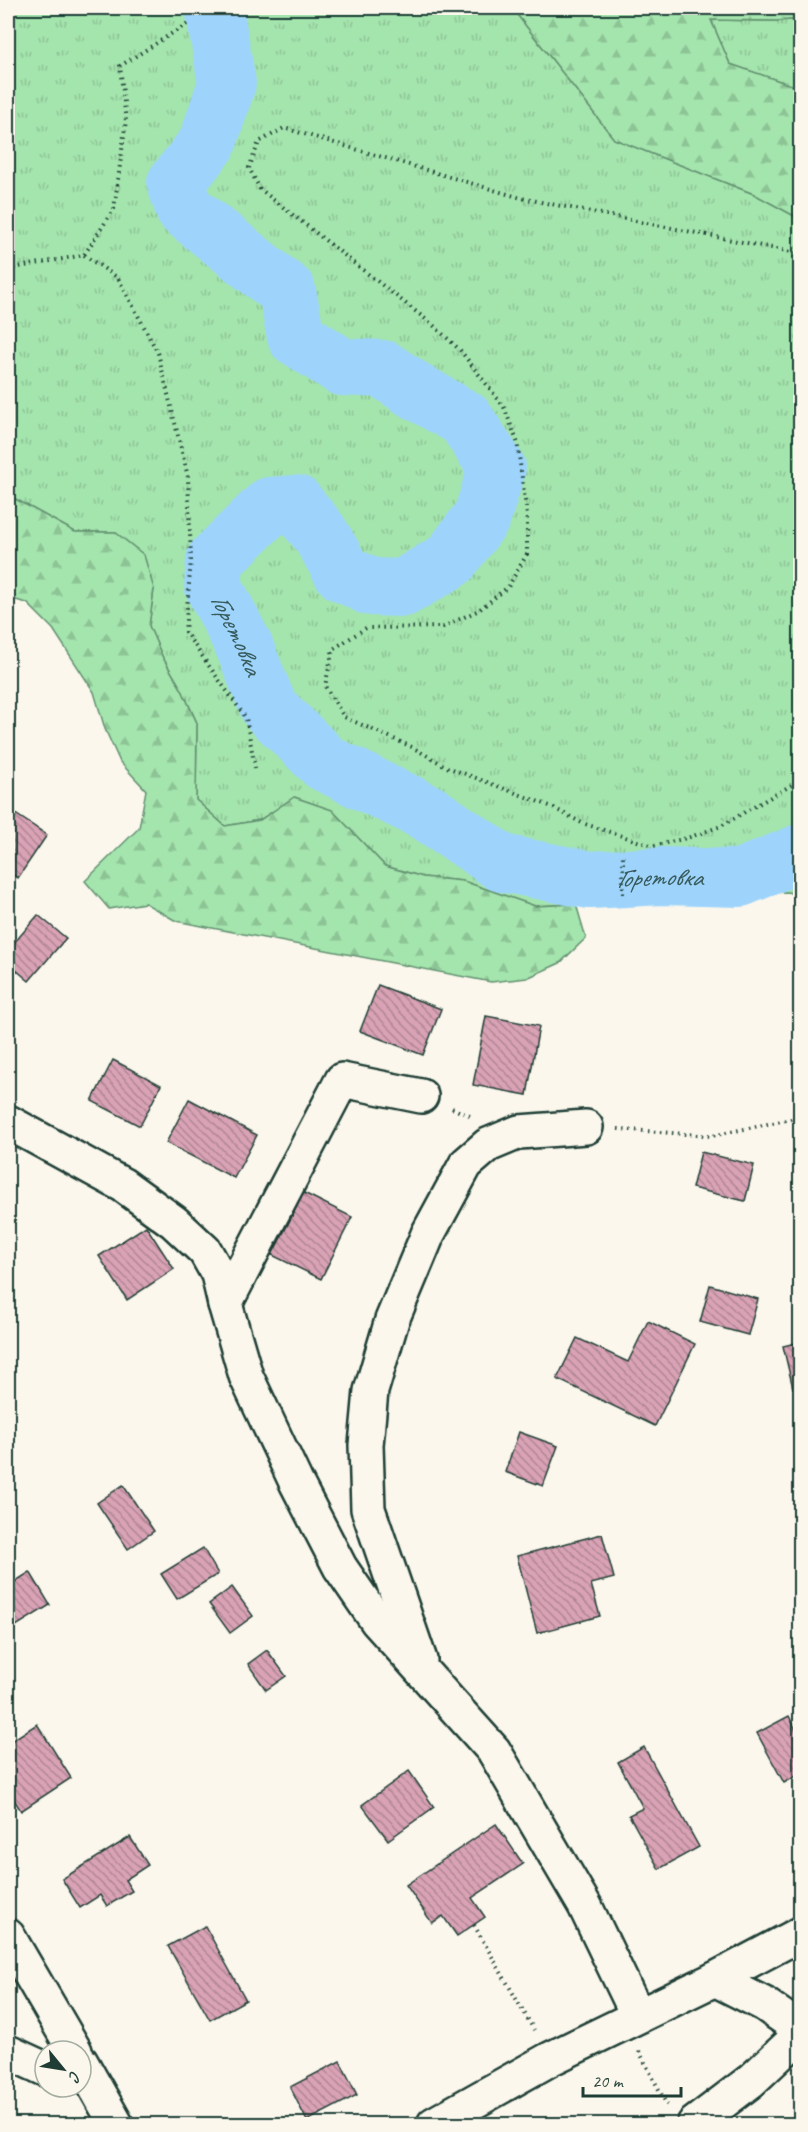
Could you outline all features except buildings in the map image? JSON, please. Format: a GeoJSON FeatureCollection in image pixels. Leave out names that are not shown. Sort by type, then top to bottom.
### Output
{"type":"FeatureCollection","features":[{"type":"Feature","properties":{"kind":"street"},"geometry":{"type":"LineString","coordinates":[[225,1304],[342,1080],[421,1096]]}},
{"type":"Feature","properties":{"kind":"street"},"geometry":{"type":"LineString","coordinates":[[8,1122],[123,1185],[174,1222],[205,1251],[218,1274],[246,1376],[296,1482],[340,1567],[377,1620],[494,1751],[585,1906],[631,2019]]}},
{"type":"Feature","properties":{"kind":"street"},"geometry":{"type":"LineString","coordinates":[[424,1672],[368,1509],[366,1445],[371,1391],[392,1320],[428,1234],[466,1164],[488,1145],[515,1134],[586,1127]]}},
{"type":"Feature","properties":{"kind":"street"},"geometry":{"type":"LineString","coordinates":[[434,2124],[550,2059],[715,1979],[801,1934]]}},
{"type":"Feature","properties":{"kind":"street"},"geometry":{"type":"LineString","coordinates":[[8,1936],[68,2039]]}},
{"type":"Feature","properties":{"kind":"street"},"geometry":{"type":"LineString","coordinates":[[715,1979],[764,2004],[801,2029]]}},
{"type":"Feature","properties":{"kind":"street"},"geometry":{"type":"LineString","coordinates":[[683,2119],[752,2080],[801,2035]]}},
{"type":"Feature","properties":{"kind":"street"},"geometry":{"type":"LineString","coordinates":[[8,2052],[33,2063]]}},
{"type":"Feature","properties":{"kind":"street"},"geometry":{"type":"LineString","coordinates":[[93,2094],[116,2124]]}},
{"type":"Feature","properties":{"kind":"path"},"geometry":{"type":"LineString","coordinates":[[84,255],[114,209],[126,121],[120,66],[187,24]]}},
{"type":"Feature","properties":{"kind":"path"},"geometry":{"type":"LineString","coordinates":[[801,257],[792,252],[521,198],[284,128],[259,142],[249,168],[260,189],[433,325],[460,350],[504,407],[517,441],[527,515],[527,554],[508,587],[479,610],[443,627],[366,628],[333,649],[325,686],[344,717],[412,747],[447,767],[550,806],[582,823],[652,846],[687,838],[721,826],[801,780]]}},
{"type":"Feature","properties":{"kind":"path"},"geometry":{"type":"LineString","coordinates":[[8,269],[84,255],[118,278],[158,353],[188,477],[191,560],[185,632],[246,718],[255,768]]}},
{"type":"Feature","properties":{"kind":"path"},"geometry":{"type":"LineString","coordinates":[[623,852],[623,894]]}},
{"type":"Feature","properties":{"kind":"path"},"geometry":{"type":"LineString","coordinates":[[421,1096],[515,1134]]}},
{"type":"Feature","properties":{"kind":"path"},"geometry":{"type":"LineString","coordinates":[[586,1127],[712,1136],[801,1117]]}},
{"type":"Feature","properties":{"kind":"path"},"geometry":{"type":"LineString","coordinates":[[474,1925],[550,2059]]}},
{"type":"Feature","properties":{"kind":"path"},"geometry":{"type":"LineString","coordinates":[[631,2019],[683,2119]]}},
{"type":"Feature","properties":{"kind":"green space"},"geometry":{"type":"Polygon","coordinates":[[[8,8],[512,8],[614,139],[754,194],[800,219],[800,897],[788,892],[535,906],[463,881],[423,877],[385,866],[332,811],[295,797],[260,820],[225,826],[196,800],[197,723],[149,626],[154,589],[115,532],[75,532],[8,495],[8,8]]]}},
{"type":"Feature","properties":{"kind":"green space"},"geometry":{"type":"Polygon","coordinates":[[[512,8],[800,8],[800,19],[711,20],[730,64],[800,88],[800,219],[754,194],[614,139],[512,8]]]}},
{"type":"Feature","properties":{"kind":"green space"},"geometry":{"type":"Polygon","coordinates":[[[800,19],[800,88],[730,64],[711,20],[778,21],[800,19]]]}},
{"type":"Feature","properties":{"kind":"green space"},"geometry":{"type":"Polygon","coordinates":[[[8,495],[75,532],[115,532],[144,555],[154,589],[149,626],[197,723],[196,800],[225,826],[260,820],[294,797],[332,810],[385,866],[423,877],[463,881],[535,906],[576,904],[586,938],[560,963],[527,978],[491,982],[176,921],[145,903],[109,909],[85,881],[139,828],[146,790],[120,762],[105,729],[94,692],[53,629],[27,603],[8,598],[8,495]]]}},
{"type":"Feature","properties":{"kind":"waterway","name":"Горетовка"},"geometry":{"type":"LineString","coordinates":[[214,8],[227,83],[208,142],[176,183],[184,209],[287,291],[296,337],[342,367],[383,369],[465,419],[497,468],[482,517],[450,560],[403,588],[371,587],[343,573],[319,532],[296,504],[270,506],[215,560],[213,585],[244,646],[269,708],[325,763],[428,813],[502,863],[590,880],[662,876],[740,878],[800,853]]}}]}
